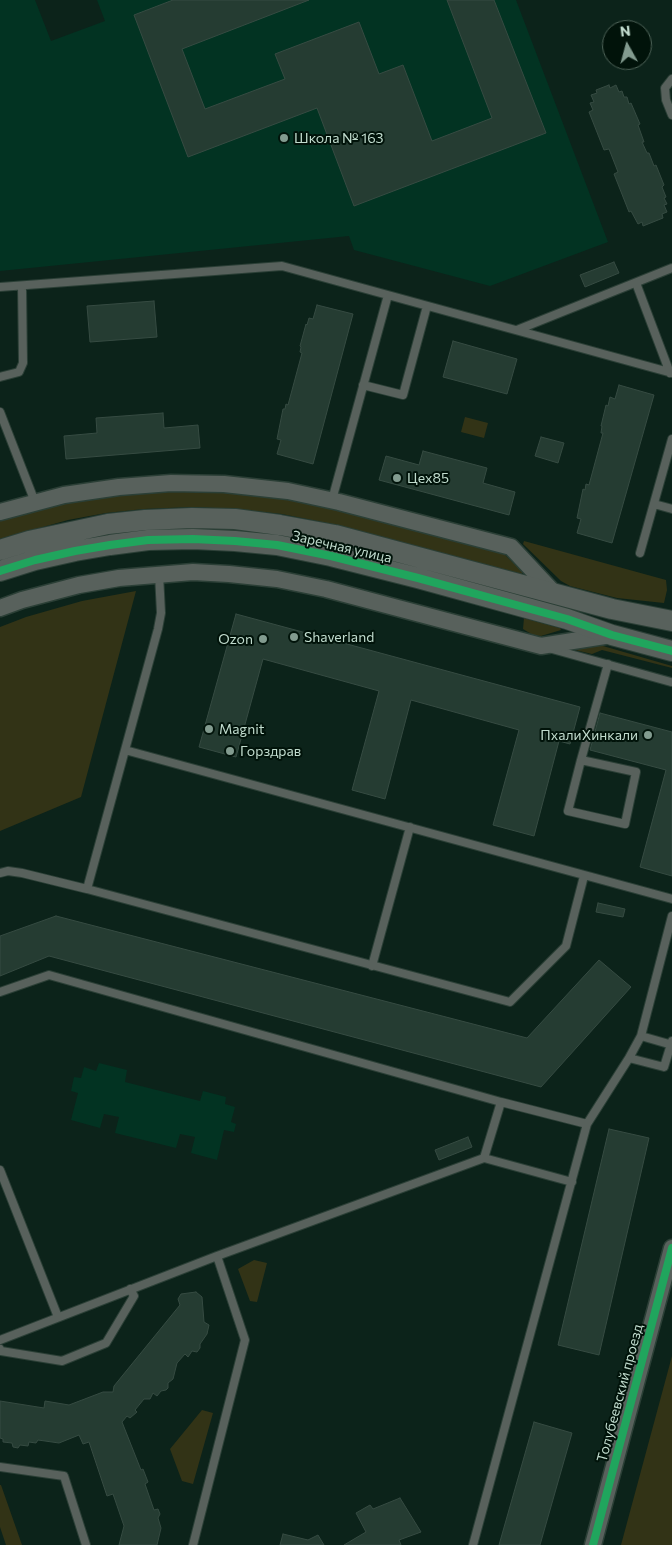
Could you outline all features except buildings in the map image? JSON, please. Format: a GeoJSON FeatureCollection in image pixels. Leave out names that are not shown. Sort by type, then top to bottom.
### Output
{"type":"FeatureCollection","features":[{"type":"Feature","properties":{"kind":"street"},"geometry":{"type":"LineString","coordinates":[[0,512],[35,502],[119,487],[171,483],[224,484],[288,491],[332,500],[511,547],[554,593]]}},
{"type":"Feature","properties":{"kind":"street","name":"Заречная улица"},"geometry":{"type":"LineString","coordinates":[[0,550],[29,541],[108,524],[192,518],[235,520],[280,525],[335,535],[612,609],[672,621]]}},
{"type":"Feature","properties":{"kind":"street","name":"Заречная улица"},"geometry":{"type":"LineString","coordinates":[[0,571],[35,560],[110,545],[157,540],[193,539],[277,545],[341,558],[567,618],[612,634],[672,650]]}},
{"type":"Feature","properties":{"kind":"street"},"geometry":{"type":"LineString","coordinates":[[0,608],[22,600],[79,585],[119,578],[193,572],[277,579],[326,589],[541,646],[612,634]]}},
{"type":"Feature","properties":{"kind":"street","name":"Толубеевский проезд"},"geometry":{"type":"LineString","coordinates":[[593,1545],[672,1248]]}},
{"type":"Feature","properties":{"kind":"lane"},"geometry":{"type":"LineString","coordinates":[[672,79],[665,88],[666,100],[672,115]]}},
{"type":"Feature","properties":{"kind":"lane"},"geometry":{"type":"LineString","coordinates":[[0,287],[282,266],[671,373]]}},
{"type":"Feature","properties":{"kind":"lane"},"geometry":{"type":"LineString","coordinates":[[517,330],[672,268]]}},
{"type":"Feature","properties":{"kind":"lane"},"geometry":{"type":"LineString","coordinates":[[636,283],[671,373]]}},
{"type":"Feature","properties":{"kind":"lane"},"geometry":{"type":"LineString","coordinates":[[0,377],[20,372],[23,363],[22,286]]}},
{"type":"Feature","properties":{"kind":"lane"},"geometry":{"type":"LineString","coordinates":[[332,500],[388,295]]}},
{"type":"Feature","properties":{"kind":"lane"},"geometry":{"type":"LineString","coordinates":[[363,385],[403,395],[427,306]]}},
{"type":"Feature","properties":{"kind":"lane"},"geometry":{"type":"LineString","coordinates":[[0,412],[35,502]]}},
{"type":"Feature","properties":{"kind":"lane"},"geometry":{"type":"LineString","coordinates":[[640,553],[654,504],[668,468],[672,439]]}},
{"type":"Feature","properties":{"kind":"lane"},"geometry":{"type":"LineString","coordinates":[[654,504],[672,509]]}},
{"type":"Feature","properties":{"kind":"lane"},"geometry":{"type":"LineString","coordinates":[[87,888],[158,629],[161,613],[159,574]]}},
{"type":"Feature","properties":{"kind":"lane"},"geometry":{"type":"LineString","coordinates":[[541,646],[671,682]]}},
{"type":"Feature","properties":{"kind":"lane"},"geometry":{"type":"LineString","coordinates":[[581,760],[636,772],[625,824],[568,811],[581,760],[608,664]]}},
{"type":"Feature","properties":{"kind":"lane"},"geometry":{"type":"LineString","coordinates":[[125,750],[672,899]]}},
{"type":"Feature","properties":{"kind":"lane"},"geometry":{"type":"LineString","coordinates":[[372,966],[410,827]]}},
{"type":"Feature","properties":{"kind":"lane"},"geometry":{"type":"LineString","coordinates":[[0,873],[8,871],[22,872],[87,888],[510,1002],[566,946],[584,876]]}},
{"type":"Feature","properties":{"kind":"lane"},"geometry":{"type":"LineString","coordinates":[[473,1545],[587,1124],[630,1058],[640,1036],[672,916]]}},
{"type":"Feature","properties":{"kind":"lane"},"geometry":{"type":"LineString","coordinates":[[0,992],[49,974],[501,1102],[587,1124]]}},
{"type":"Feature","properties":{"kind":"lane"},"geometry":{"type":"LineString","coordinates":[[630,1058],[664,1067],[672,1044],[640,1036]]}},
{"type":"Feature","properties":{"kind":"lane"},"geometry":{"type":"LineString","coordinates":[[484,1158],[501,1102]]}},
{"type":"Feature","properties":{"kind":"lane"},"geometry":{"type":"LineString","coordinates":[[0,1340],[217,1256],[484,1158],[572,1182]]}},
{"type":"Feature","properties":{"kind":"lane"},"geometry":{"type":"LineString","coordinates":[[0,1170],[58,1317]]}},
{"type":"Feature","properties":{"kind":"lane"},"geometry":{"type":"LineString","coordinates":[[193,1545],[245,1340],[217,1256]]}},
{"type":"Feature","properties":{"kind":"lane"},"geometry":{"type":"LineString","coordinates":[[0,1349],[1,1351],[62,1361],[106,1343],[134,1296],[130,1289]]}},
{"type":"Feature","properties":{"kind":"lane"},"geometry":{"type":"LineString","coordinates":[[0,1467],[64,1476],[86,1545]]}},
{"type":"Feature","properties":{"kind":"shaded area","name":"Школа № 163"},"geometry":{"type":"Polygon","coordinates":[[[0,0],[35,0],[51,41],[105,21],[97,0],[516,0],[608,242],[490,286],[354,250],[349,236],[0,271],[0,0]]]}},
{"type":"Feature","properties":{"kind":"shaded area"},"geometry":{"type":"Polygon","coordinates":[[[465,417],[488,423],[484,438],[461,432],[465,417]]]}},
{"type":"Feature","properties":{"kind":"shaded area"},"geometry":{"type":"Polygon","coordinates":[[[238,491],[336,506],[502,552],[523,572],[521,575],[337,525],[282,514],[236,509],[193,507],[106,513],[68,520],[0,539],[0,521],[23,513],[66,503],[105,497],[144,492],[238,491]]]}},
{"type":"Feature","properties":{"kind":"shaded area"},"geometry":{"type":"Polygon","coordinates":[[[524,541],[666,580],[667,590],[664,603],[617,598],[570,586],[561,581],[523,544],[524,541]]]}},
{"type":"Feature","properties":{"kind":"shaded area"},"geometry":{"type":"Polygon","coordinates":[[[136,591],[81,797],[0,831],[0,627],[26,617],[82,601],[136,591]]]}},
{"type":"Feature","properties":{"kind":"shaded area"},"geometry":{"type":"Polygon","coordinates":[[[524,618],[560,628],[561,630],[541,636],[533,635],[523,629],[524,618]]]}},
{"type":"Feature","properties":{"kind":"shaded area"},"geometry":{"type":"Polygon","coordinates":[[[591,644],[672,666],[672,668],[602,650],[592,654],[575,650],[576,648],[591,644]]]}},
{"type":"Feature","properties":{"kind":"shaded area"},"geometry":{"type":"Polygon","coordinates":[[[99,1063],[127,1070],[125,1082],[200,1101],[203,1091],[226,1097],[225,1104],[235,1107],[231,1122],[236,1124],[234,1132],[224,1130],[217,1160],[191,1153],[195,1137],[180,1134],[176,1148],[115,1133],[119,1117],[104,1114],[100,1128],[71,1120],[78,1093],[71,1091],[74,1077],[81,1078],[84,1067],[96,1071],[99,1063]]]}},
{"type":"Feature","properties":{"kind":"shaded area"},"geometry":{"type":"Polygon","coordinates":[[[254,1260],[267,1263],[257,1302],[250,1301],[238,1269],[254,1260]]]}},
{"type":"Feature","properties":{"kind":"shaded area"},"geometry":{"type":"Polygon","coordinates":[[[672,1356],[672,1545],[621,1545],[672,1356]]]}},
{"type":"Feature","properties":{"kind":"shaded area"},"geometry":{"type":"Polygon","coordinates":[[[202,1410],[213,1413],[193,1484],[182,1481],[170,1449],[202,1410]]]}},
{"type":"Feature","properties":{"kind":"shaded area"},"geometry":{"type":"Polygon","coordinates":[[[0,1485],[22,1545],[6,1545],[0,1527],[0,1485]]]}},
{"type":"Feature","properties":{"kind":"cycle path"},"geometry":{"type":"LineString","coordinates":[[0,571],[35,560],[75,551],[148,540],[193,539],[277,545],[331,556],[418,578],[567,619],[612,635],[672,651]]}},
{"type":"Feature","properties":{"kind":"cycle path"},"geometry":{"type":"LineString","coordinates":[[593,1545],[672,1248]]}},
{"type":"Feature","properties":{"kind":"place","name":"Школа № 163"},"geometry":{"type":"Point","coordinates":[284,138]}},
{"type":"Feature","properties":{"kind":"place","name":"Цех85"},"geometry":{"type":"Point","coordinates":[397,478]}},
{"type":"Feature","properties":{"kind":"place","name":"Shaverland"},"geometry":{"type":"Point","coordinates":[294,637]}},
{"type":"Feature","properties":{"kind":"place","name":"Ozon"},"geometry":{"type":"Point","coordinates":[263,639]}},
{"type":"Feature","properties":{"kind":"place","name":"Magnit"},"geometry":{"type":"Point","coordinates":[209,729]}},
{"type":"Feature","properties":{"kind":"place","name":"ПхалиХинкали"},"geometry":{"type":"Point","coordinates":[648,735]}},
{"type":"Feature","properties":{"kind":"place","name":"Горздрав"},"geometry":{"type":"Point","coordinates":[230,751]}}]}
